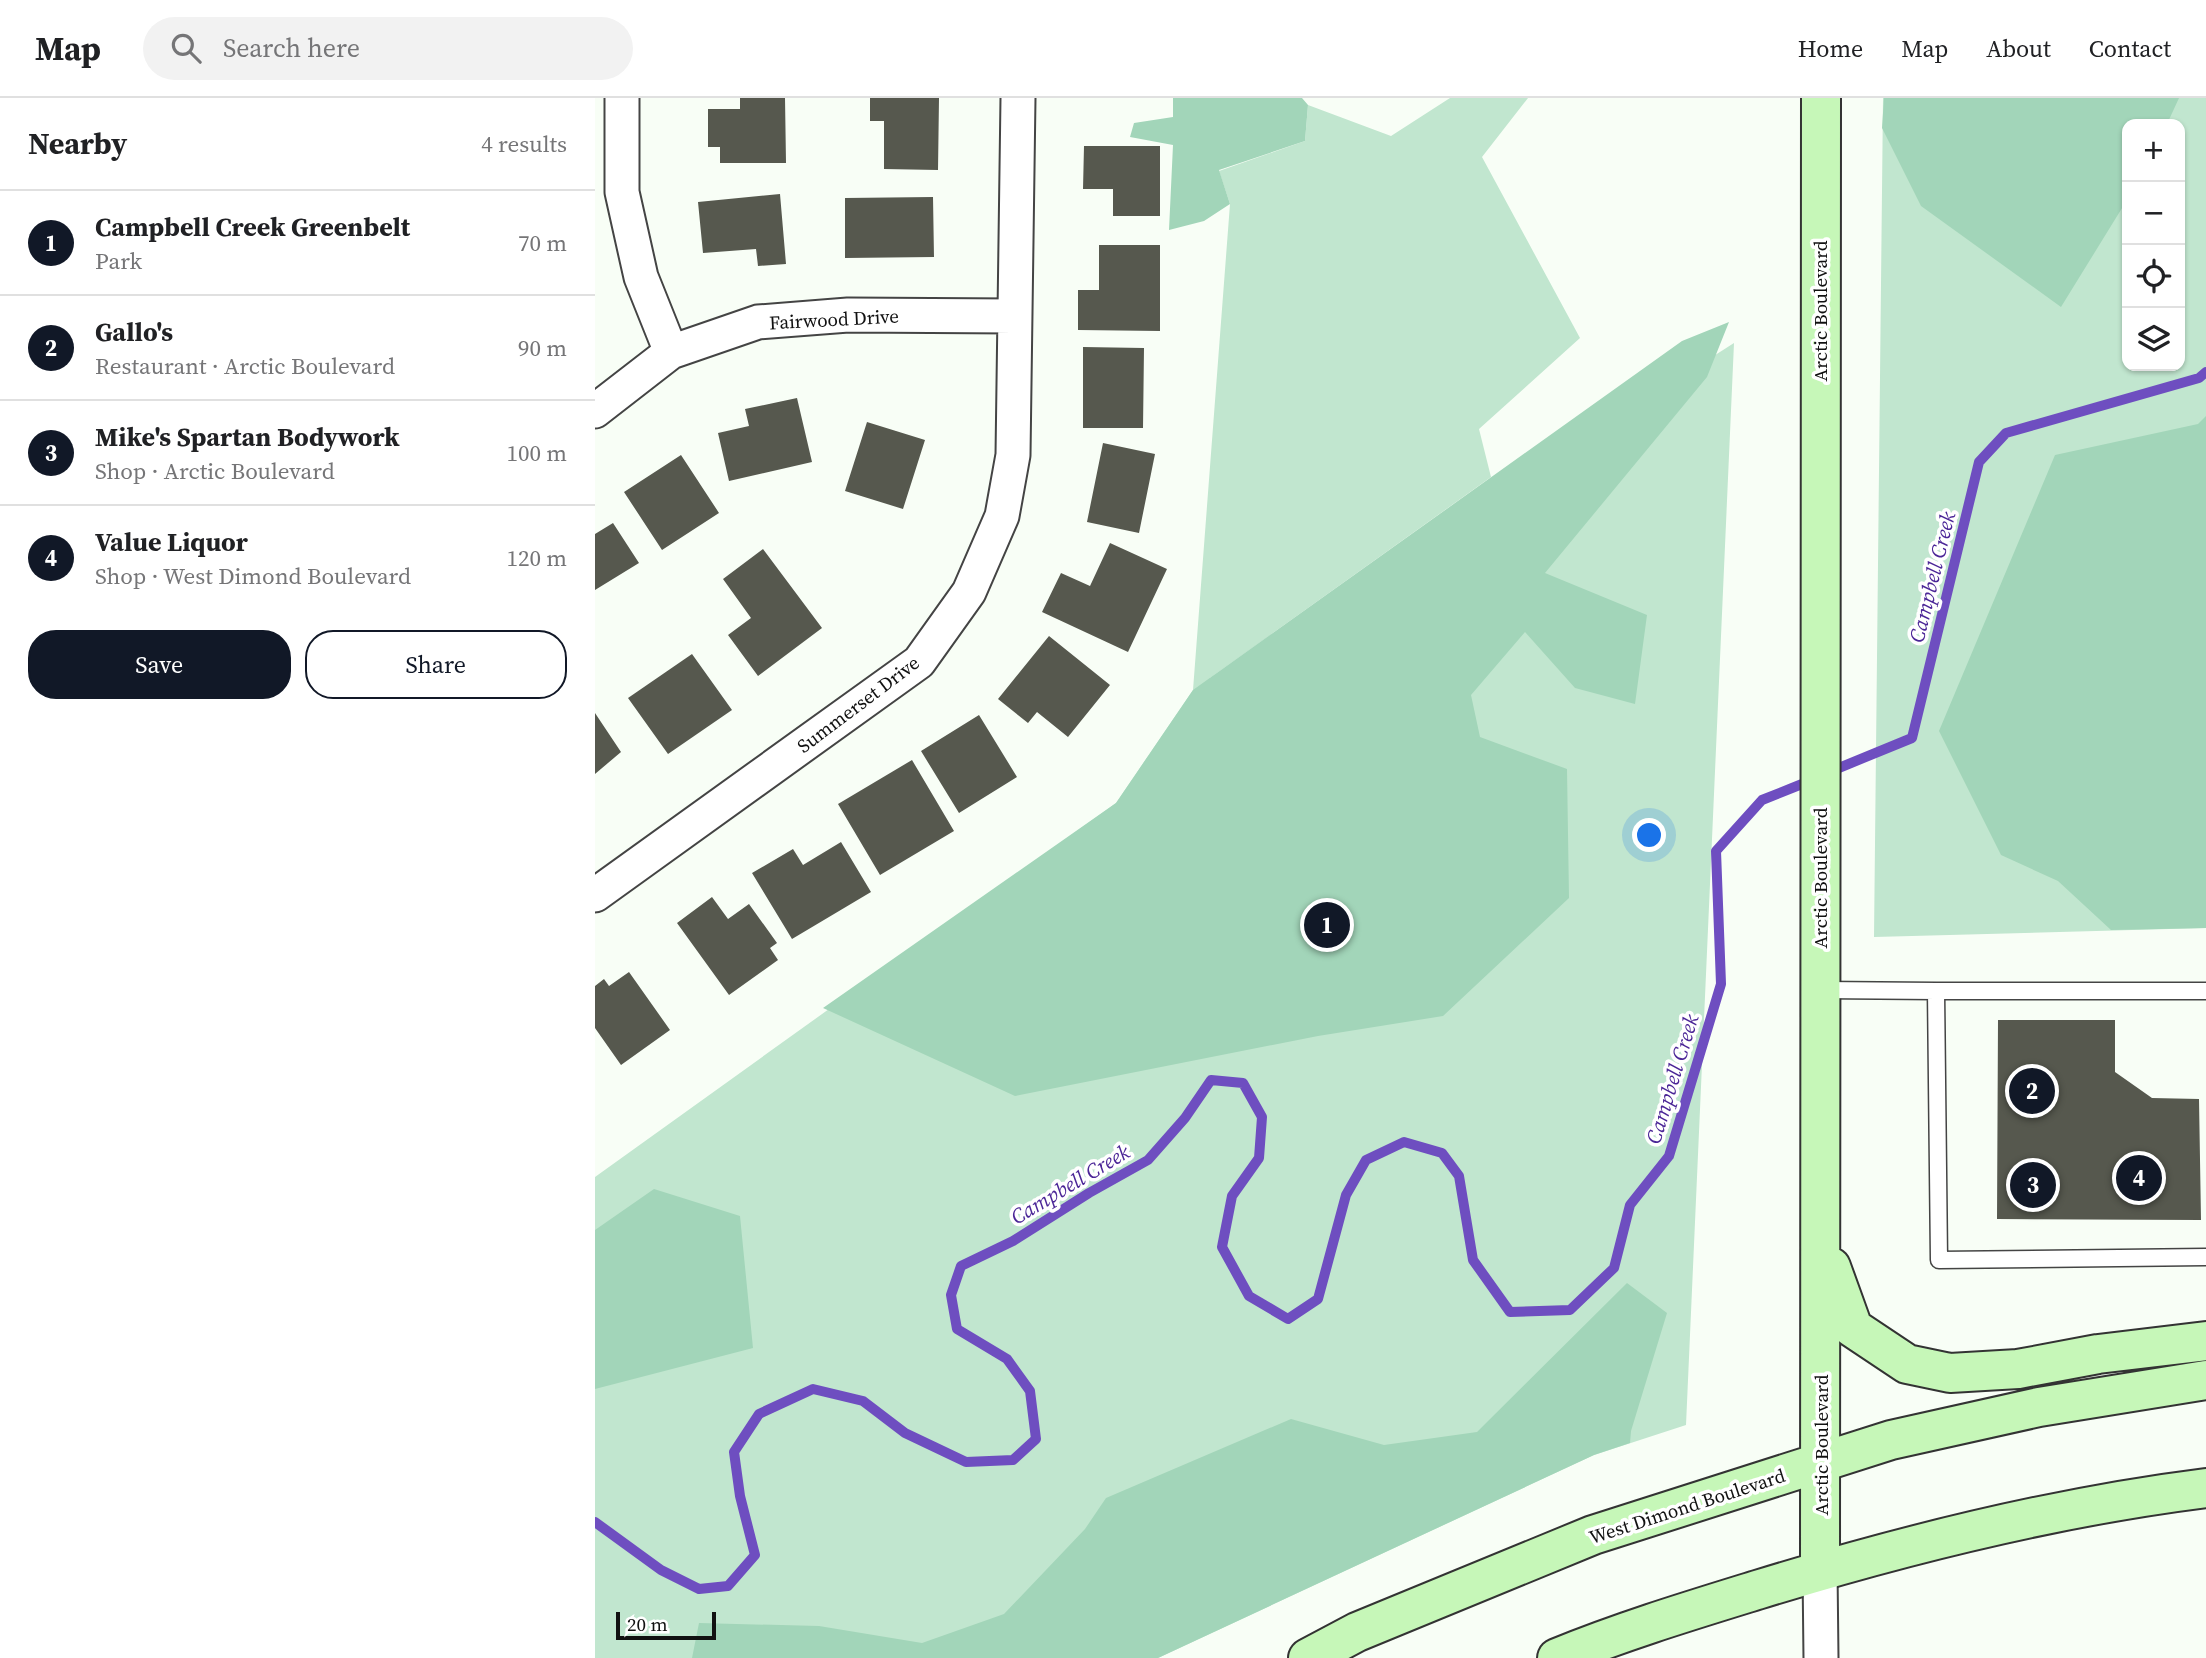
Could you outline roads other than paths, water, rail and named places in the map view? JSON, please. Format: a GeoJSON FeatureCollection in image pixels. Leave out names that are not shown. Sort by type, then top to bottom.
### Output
{"type":"FeatureCollection","features":[{"type":"Feature","properties":{"kind":"main road","name":"Arctic Boulevard"},"geometry":{"type":"LineString","coordinates":[[1820,1570],[1821,888],[1818,687],[1821,98]]}},
{"type":"Feature","properties":{"kind":"main road"},"geometry":{"type":"LineString","coordinates":[[1821,1241],[1853,1328],[1907,1364],[1950,1373],[2018,1369],[2098,1354],[2206,1341]]}},
{"type":"Feature","properties":{"kind":"main road","name":"West Dimond Boulevard"},"geometry":{"type":"LineString","coordinates":[[1308,1658],[1357,1632],[1593,1535],[1891,1440],[2039,1407],[2206,1380]]}},
{"type":"Feature","properties":{"kind":"main road"},"geometry":{"type":"LineString","coordinates":[[1557,1658],[1626,1630],[1820,1570],[1983,1528],[2206,1488]]}},
{"type":"Feature","properties":{"kind":"street"},"geometry":{"type":"LineString","coordinates":[[622,98],[622,192],[641,278],[671,352]]}},
{"type":"Feature","properties":{"kind":"street","name":"Summerset Drive"},"geometry":{"type":"LineString","coordinates":[[595,895],[919,662],[969,592],[1002,516],[1013,455],[1019,98]]}},
{"type":"Feature","properties":{"kind":"street","name":"Fairwood Drive"},"geometry":{"type":"LineString","coordinates":[[595,411],[671,352],[758,322],[848,315],[1014,316]]}},
{"type":"Feature","properties":{"kind":"street","name":"Arctic Boulevard"},"geometry":{"type":"LineString","coordinates":[[1820,1570],[1821,1658]]}},
{"type":"Feature","properties":{"kind":"lane"},"geometry":{"type":"LineString","coordinates":[[1821,990],[2206,991]]}},
{"type":"Feature","properties":{"kind":"lane"},"geometry":{"type":"LineString","coordinates":[[1936,991],[1939,1259],[2206,1257]]}},
{"type":"Feature","properties":{"kind":"waterway","name":"Campbell Creek"},"geometry":{"type":"LineString","coordinates":[[1829,772],[1912,738],[1979,462],[2006,433],[2199,378],[2206,372]]}},
{"type":"Feature","properties":{"kind":"waterway","name":"Campbell Creek"},"geometry":{"type":"LineString","coordinates":[[595,1522],[661,1570],[699,1589],[728,1586],[755,1555],[740,1496],[734,1452],[759,1414],[813,1389],[863,1401],[905,1433],[966,1462],[1013,1460],[1036,1439],[1030,1391],[1007,1359],[957,1329],[951,1295],[961,1266],[1013,1241],[1148,1160],[1185,1118],[1211,1080],[1243,1083],[1262,1117],[1259,1158],[1232,1196],[1222,1247],[1249,1296],[1288,1319],[1318,1299],[1346,1195],[1366,1160],[1404,1142],[1442,1153],[1459,1176],[1473,1260],[1510,1312],[1570,1310],[1614,1268],[1630,1205],[1669,1156],[1721,984],[1716,851],[1762,800],[1812,780]]}},
{"type":"Feature","properties":{"kind":"place","name":"Campbell Creek Greenbelt"},"geometry":{"type":"Point","coordinates":[1327,925]}},
{"type":"Feature","properties":{"kind":"place","name":"Gallo's"},"geometry":{"type":"Point","coordinates":[2032,1091]}},
{"type":"Feature","properties":{"kind":"place","name":"Value Liquor"},"geometry":{"type":"Point","coordinates":[2139,1178]}},
{"type":"Feature","properties":{"kind":"place","name":"Mike's Spartan Bodywork"},"geometry":{"type":"Point","coordinates":[2033,1185]}}]}
